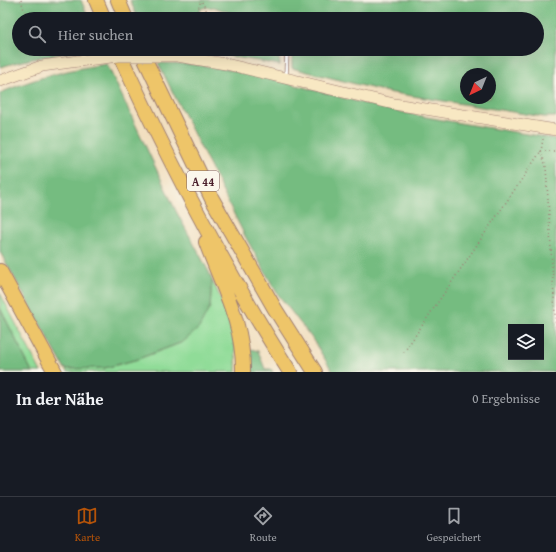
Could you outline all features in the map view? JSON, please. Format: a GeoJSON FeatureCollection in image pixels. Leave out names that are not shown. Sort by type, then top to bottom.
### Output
{"type":"FeatureCollection","features":[{"type":"Feature","properties":{"kind":"highway"},"geometry":{"type":"LineString","coordinates":[[96,0],[101,12]]}},
{"type":"Feature","properties":{"kind":"highway"},"geometry":{"type":"LineString","coordinates":[[118,0],[123,12]]}},
{"type":"Feature","properties":{"kind":"highway","name":"A 44"},"geometry":{"type":"LineString","coordinates":[[120,56],[154,130],[191,200],[233,278],[290,372]]}},
{"type":"Feature","properties":{"kind":"highway","name":"A 44"},"geometry":{"type":"LineString","coordinates":[[143,56],[212,199],[275,309],[316,372]]}},
{"type":"Feature","properties":{"kind":"highway"},"geometry":{"type":"LineString","coordinates":[[191,200],[239,326],[242,341],[243,372]]}},
{"type":"Feature","properties":{"kind":"highway"},"geometry":{"type":"LineString","coordinates":[[0,271],[55,372]]}},
{"type":"Feature","properties":{"kind":"main road"},"geometry":{"type":"LineString","coordinates":[[0,81],[42,66],[57,63],[119,56],[177,56],[226,64],[286,77],[394,104],[556,130]]}},
{"type":"Feature","properties":{"kind":"lane"},"geometry":{"type":"LineString","coordinates":[[286,77],[287,56]]}},
{"type":"Feature","properties":{"kind":"path"},"geometry":{"type":"LineString","coordinates":[[21,0],[25,12]]}},
{"type":"Feature","properties":{"kind":"path"},"geometry":{"type":"LineString","coordinates":[[201,1],[207,12]]}},
{"type":"Feature","properties":{"kind":"path"},"geometry":{"type":"LineString","coordinates":[[197,12],[201,1]]}},
{"type":"Feature","properties":{"kind":"path"},"geometry":{"type":"LineString","coordinates":[[544,129],[542,150],[546,167],[556,330]]}},
{"type":"Feature","properties":{"kind":"path"},"geometry":{"type":"LineString","coordinates":[[542,150],[556,151]]}},
{"type":"Feature","properties":{"kind":"path"},"geometry":{"type":"LineString","coordinates":[[404,352],[542,150]]}},
{"type":"Feature","properties":{"kind":"green space"},"geometry":{"type":"Polygon","coordinates":[[[0,0],[81,0],[86,12],[12,12],[12,56],[48,56],[0,67],[0,0]]]}},
{"type":"Feature","properties":{"kind":"green space"},"geometry":{"type":"Polygon","coordinates":[[[130,0],[556,0],[556,117],[544,117],[462,104],[496,104],[496,68],[460,68],[460,104],[387,92],[292,68],[292,56],[544,56],[544,12],[228,12],[214,7],[202,8],[199,12],[135,12],[130,0]]]}},
{"type":"Feature","properties":{"kind":"green space"},"geometry":{"type":"Polygon","coordinates":[[[230,56],[267,56],[279,58],[280,65],[230,56]]]}},
{"type":"Feature","properties":{"kind":"green space"},"geometry":{"type":"Polygon","coordinates":[[[158,63],[215,67],[243,72],[404,113],[556,139],[556,372],[333,372],[311,337],[277,293],[245,236],[158,63]]]}},
{"type":"Feature","properties":{"kind":"green space"},"geometry":{"type":"Polygon","coordinates":[[[107,64],[176,211],[209,272],[212,280],[210,307],[199,328],[183,342],[138,359],[105,368],[65,369],[0,252],[0,93],[52,75],[107,64]]]}},
{"type":"Feature","properties":{"kind":"green space"},"geometry":{"type":"Polygon","coordinates":[[[212,280],[227,313],[230,324],[235,348],[236,372],[67,372],[65,369],[105,368],[138,359],[183,342],[210,307],[212,280]]]}},
{"type":"Feature","properties":{"kind":"green space"},"geometry":{"type":"Polygon","coordinates":[[[0,293],[41,372],[32,372],[0,308],[0,293]]]}},
{"type":"Feature","properties":{"kind":"green space"},"geometry":{"type":"Polygon","coordinates":[[[0,308],[32,372],[0,372],[0,308]]]}},
{"type":"Feature","properties":{"kind":"green space"},"geometry":{"type":"Polygon","coordinates":[[[251,349],[258,351],[265,369],[271,369],[273,372],[246,372],[246,355],[251,349]]]}}]}
